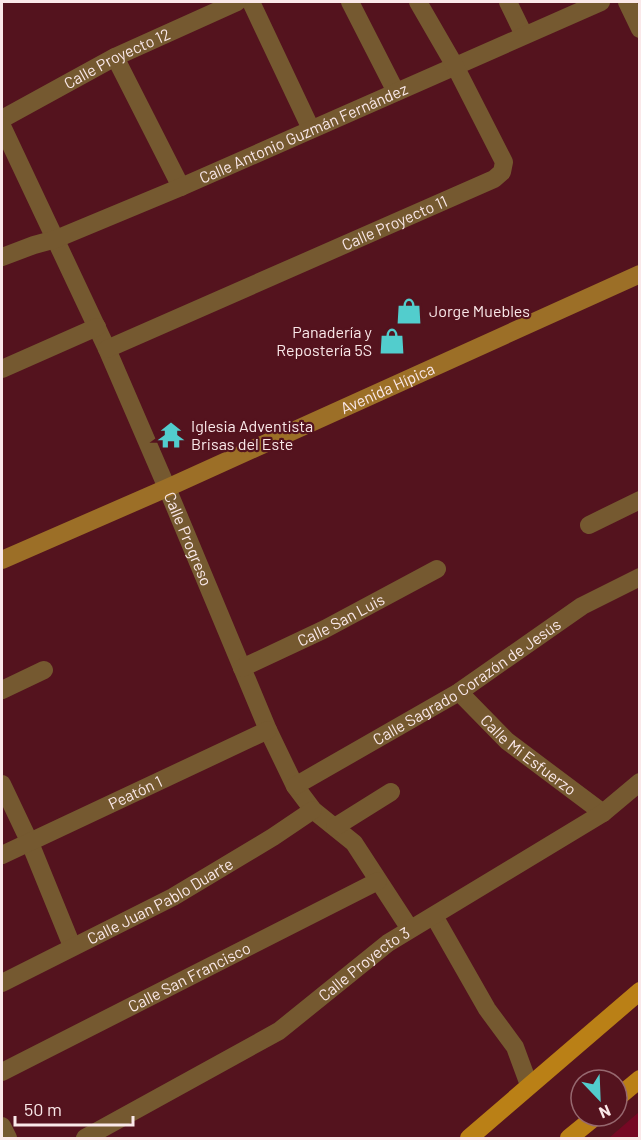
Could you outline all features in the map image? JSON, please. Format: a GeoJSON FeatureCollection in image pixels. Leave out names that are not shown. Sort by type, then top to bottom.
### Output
{"type":"FeatureCollection","features":[{"type":"Feature","properties":{"kind":"main road"},"geometry":{"type":"LineString","coordinates":[[469,1138],[639,991]]}},
{"type":"Feature","properties":{"kind":"main road"},"geometry":{"type":"LineString","coordinates":[[569,1138],[581,1128]]}},
{"type":"Feature","properties":{"kind":"street","name":"Calle Proyecto 12"},"geometry":{"type":"LineString","coordinates":[[2,119],[116,57],[237,2]]}},
{"type":"Feature","properties":{"kind":"street"},"geometry":{"type":"LineString","coordinates":[[251,2],[311,129]]}},
{"type":"Feature","properties":{"kind":"street"},"geometry":{"type":"LineString","coordinates":[[350,2],[396,92]]}},
{"type":"Feature","properties":{"kind":"street","name":"Calle Proyecto 11"},"geometry":{"type":"LineString","coordinates":[[107,348],[494,180],[502,172],[504,162],[455,66],[418,2]]}},
{"type":"Feature","properties":{"kind":"street"},"geometry":{"type":"LineString","coordinates":[[508,2],[524,35]]}},
{"type":"Feature","properties":{"kind":"street","name":"Calle Antonio Guzmán Fernández"},"geometry":{"type":"LineString","coordinates":[[2,257],[34,244],[56,239],[181,187],[601,2]]}},
{"type":"Feature","properties":{"kind":"street"},"geometry":{"type":"LineString","coordinates":[[627,2],[639,29]]}},
{"type":"Feature","properties":{"kind":"street"},"geometry":{"type":"LineString","coordinates":[[116,57],[181,187]]}},
{"type":"Feature","properties":{"kind":"street","name":"Calle Progreso"},"geometry":{"type":"LineString","coordinates":[[2,126],[107,348],[268,730],[295,786],[313,810],[354,843],[410,928]]}},
{"type":"Feature","properties":{"kind":"street","name":"Avenida Hípica"},"geometry":{"type":"LineString","coordinates":[[2,560],[167,488],[639,274]]}},
{"type":"Feature","properties":{"kind":"street"},"geometry":{"type":"LineString","coordinates":[[2,369],[97,327]]}},
{"type":"Feature","properties":{"kind":"street"},"geometry":{"type":"LineString","coordinates":[[589,525],[639,500]]}},
{"type":"Feature","properties":{"kind":"street","name":"Calle San Luis"},"geometry":{"type":"LineString","coordinates":[[242,668],[325,629],[437,569]]}},
{"type":"Feature","properties":{"kind":"street","name":"Calle Sagrado Corazón de Jesús"},"geometry":{"type":"LineString","coordinates":[[295,786],[459,692],[582,606],[639,577]]}},
{"type":"Feature","properties":{"kind":"street"},"geometry":{"type":"LineString","coordinates":[[2,690],[44,670]]}},
{"type":"Feature","properties":{"kind":"street","name":"Calle Mi Esfuerzo"},"geometry":{"type":"LineString","coordinates":[[459,692],[507,741],[603,813]]}},
{"type":"Feature","properties":{"kind":"street","name":"Peatón 1"},"geometry":{"type":"LineString","coordinates":[[2,855],[268,730]]}},
{"type":"Feature","properties":{"kind":"street","name":"Calle Proyecto 3"},"geometry":{"type":"LineString","coordinates":[[85,1138],[279,1031],[388,943],[603,813],[639,782]]}},
{"type":"Feature","properties":{"kind":"street"},"geometry":{"type":"LineString","coordinates":[[2,784],[30,843],[72,946]]}},
{"type":"Feature","properties":{"kind":"street"},"geometry":{"type":"LineString","coordinates":[[335,827],[391,792]]}},
{"type":"Feature","properties":{"kind":"street","name":"Calle Juan Pablo Duarte"},"geometry":{"type":"LineString","coordinates":[[2,983],[173,897],[273,837],[313,810]]}},
{"type":"Feature","properties":{"kind":"street","name":"Calle San Francisco"},"geometry":{"type":"LineString","coordinates":[[2,1072],[378,881]]}},
{"type":"Feature","properties":{"kind":"street"},"geometry":{"type":"LineString","coordinates":[[434,916],[488,1009],[515,1047],[529,1085]]}},
{"type":"Feature","properties":{"kind":"street"},"geometry":{"type":"LineString","coordinates":[[2,1126],[8,1138]]}},
{"type":"Feature","properties":{"kind":"shaded area"},"geometry":{"type":"Polygon","coordinates":[[[639,1112],[639,1138],[609,1138],[621,1128],[629,1128],[629,1121],[639,1112]]]}},
{"type":"Feature","properties":{"kind":"place","name":"Jorge Muebles"},"geometry":{"type":"Point","coordinates":[409,311]}},
{"type":"Feature","properties":{"kind":"place","name":"Panadería y Repostería 5S"},"geometry":{"type":"Point","coordinates":[392,341]}},
{"type":"Feature","properties":{"kind":"place","name":"Iglesia Adventista Brisas del Este"},"geometry":{"type":"Point","coordinates":[171,435]}}]}
